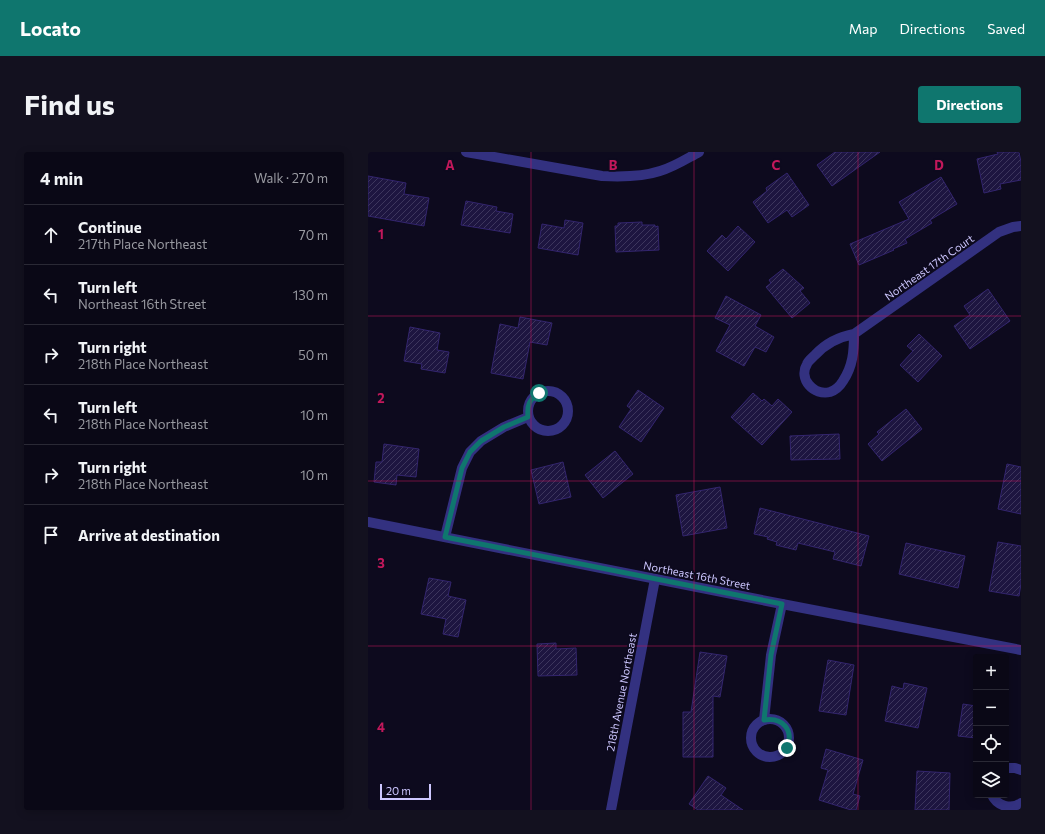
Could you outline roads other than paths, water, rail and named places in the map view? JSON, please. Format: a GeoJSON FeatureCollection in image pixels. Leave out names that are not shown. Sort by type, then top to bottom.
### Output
{"type":"FeatureCollection","features":[{"type":"Feature","properties":{"kind":"street"},"geometry":{"type":"LineString","coordinates":[[466,152],[602,176],[623,177],[660,171],[699,152]]}},
{"type":"Feature","properties":{"kind":"street","name":"Northeast 17th Court"},"geometry":{"type":"LineString","coordinates":[[854,334],[853,358],[850,368],[842,383],[831,392],[824,393],[812,389],[805,378],[807,364],[827,344],[844,336],[854,334],[999,232],[1021,226]]}},
{"type":"Feature","properties":{"kind":"street"},"geometry":{"type":"LineString","coordinates":[[546,390],[559,394],[565,399],[568,406],[567,420],[563,426],[550,432],[536,428],[528,417],[527,410],[533,397],[546,390]]}},
{"type":"Feature","properties":{"kind":"street"},"geometry":{"type":"LineString","coordinates":[[445,537],[462,468],[470,452],[481,441],[504,427],[528,417]]}},
{"type":"Feature","properties":{"kind":"street","name":"Northeast 16th Street"},"geometry":{"type":"LineString","coordinates":[[368,522],[1021,650]]}},
{"type":"Feature","properties":{"kind":"street","name":"218th Avenue Northeast"},"geometry":{"type":"LineString","coordinates":[[610,810],[655,579]]}},
{"type":"Feature","properties":{"kind":"street"},"geometry":{"type":"LineString","coordinates":[[764,720],[771,655],[782,604]]}},
{"type":"Feature","properties":{"kind":"street"},"geometry":{"type":"LineString","coordinates":[[1009,768],[1021,770]]}},
{"type":"Feature","properties":{"kind":"street"},"geometry":{"type":"LineString","coordinates":[[993,798],[998,803],[1005,806],[1011,807],[1021,803]]}}]}
